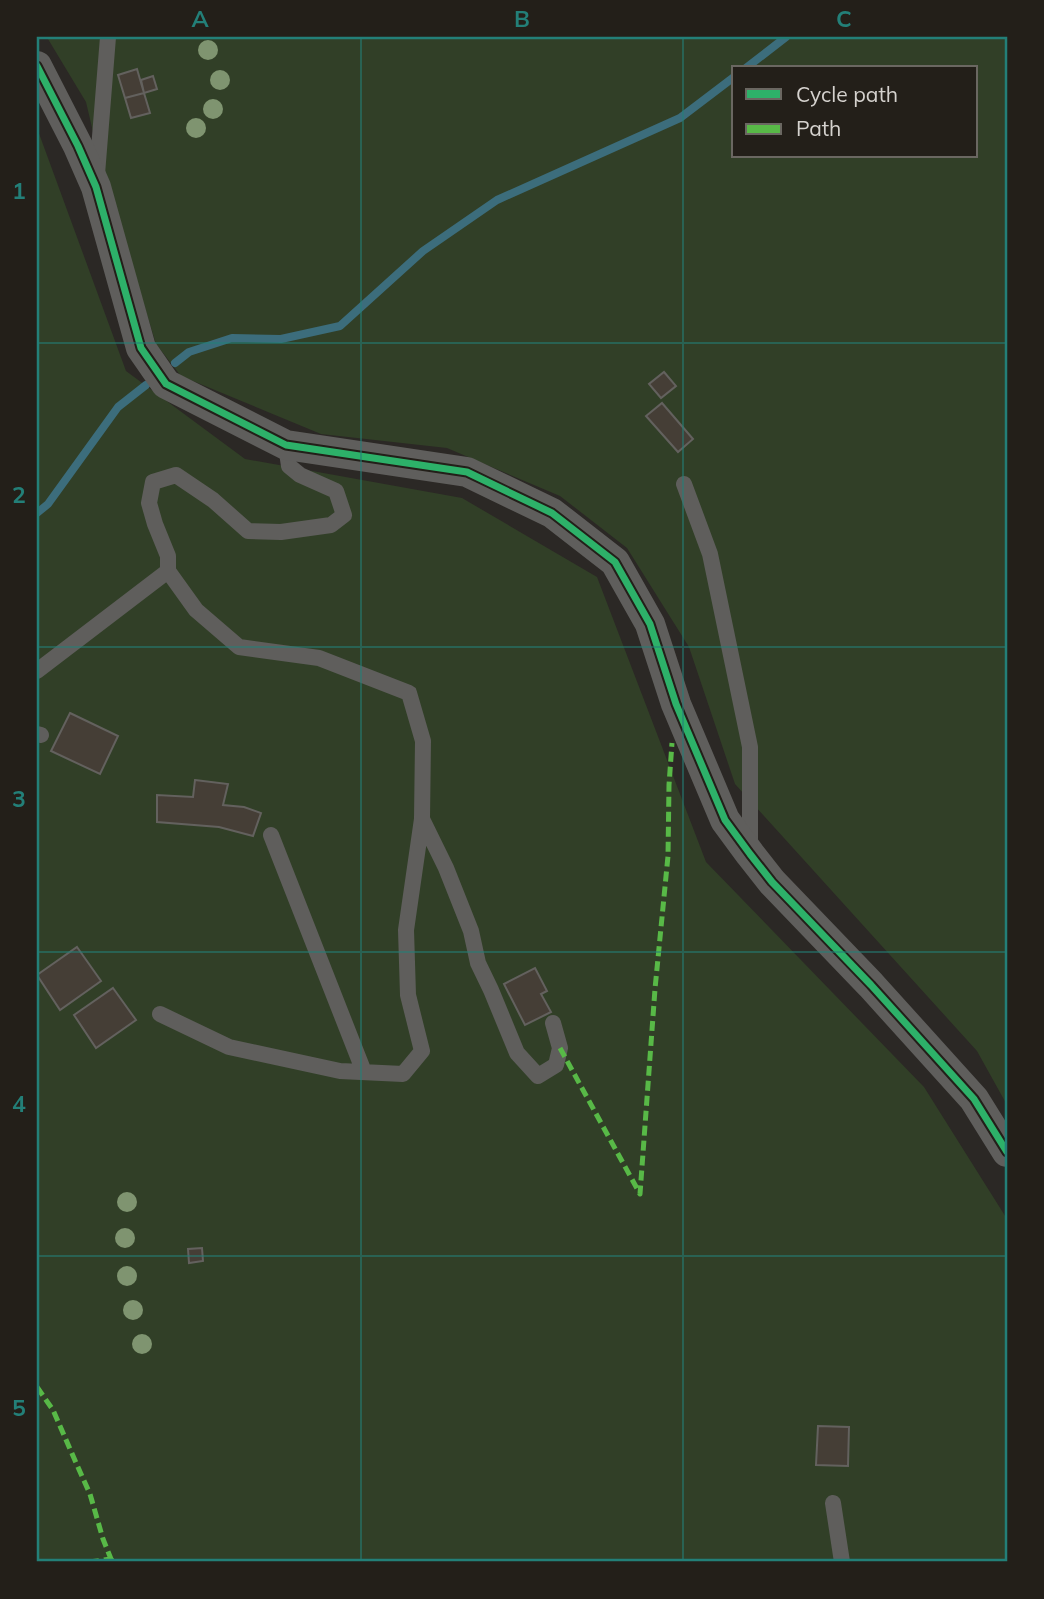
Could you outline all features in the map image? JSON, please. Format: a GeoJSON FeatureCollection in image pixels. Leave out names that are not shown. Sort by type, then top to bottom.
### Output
{"type":"FeatureCollection","features":[{"type":"Feature","properties":{"kind":"street"},"geometry":{"type":"LineString","coordinates":[[37,66],[96,187],[141,348],[166,384],[286,445],[467,472],[552,513],[615,562],[650,624],[676,704],[725,820],[772,882],[871,985],[974,1100],[1007,1152]]}},
{"type":"Feature","properties":{"kind":"lane"},"geometry":{"type":"LineString","coordinates":[[96,187],[108,37]]}},
{"type":"Feature","properties":{"kind":"lane"},"geometry":{"type":"LineString","coordinates":[[160,1014],[229,1047],[340,1071],[402,1073],[422,1051],[408,995],[406,930],[422,819],[423,741],[409,693],[318,658],[239,647],[196,610],[168,571],[168,556],[149,503],[153,481],[176,475],[213,500],[248,531],[281,533],[331,525],[344,515],[336,491],[300,475],[289,466],[286,445]]}},
{"type":"Feature","properties":{"kind":"lane"},"geometry":{"type":"LineString","coordinates":[[684,484],[710,554],[750,747],[750,854]]}},
{"type":"Feature","properties":{"kind":"lane"},"geometry":{"type":"LineString","coordinates":[[37,671],[168,571]]}},
{"type":"Feature","properties":{"kind":"lane"},"geometry":{"type":"LineString","coordinates":[[422,819],[446,868],[471,931],[478,963],[517,1053],[538,1076],[556,1065],[560,1048],[553,1023]]}},
{"type":"Feature","properties":{"kind":"lane"},"geometry":{"type":"LineString","coordinates":[[271,835],[364,1072]]}},
{"type":"Feature","properties":{"kind":"lane"},"geometry":{"type":"LineString","coordinates":[[833,1503],[842,1562]]}},
{"type":"Feature","properties":{"kind":"green space"},"geometry":{"type":"Polygon","coordinates":[[[45,37],[1007,37],[1007,1105],[977,1051],[735,784],[689,647],[627,548],[560,496],[447,448],[321,434],[181,376],[156,344],[98,153],[86,102],[45,37]]]}},
{"type":"Feature","properties":{"kind":"green space"},"geometry":{"type":"Polygon","coordinates":[[[37,128],[126,371],[245,459],[462,498],[597,577],[706,862],[924,1087],[1007,1219],[1007,1562],[37,1562],[37,128]]]}},
{"type":"Feature","properties":{"kind":"building"},"geometry":{"type":"Polygon","coordinates":[[[137,69],[144,93],[125,98],[118,75],[137,69]]]}},
{"type":"Feature","properties":{"kind":"building"},"geometry":{"type":"Polygon","coordinates":[[[153,76],[157,89],[144,93],[141,80],[153,76]]]}},
{"type":"Feature","properties":{"kind":"building"},"geometry":{"type":"Polygon","coordinates":[[[144,93],[150,113],[131,118],[125,98],[144,93]]]}},
{"type":"Feature","properties":{"kind":"building"},"geometry":{"type":"Polygon","coordinates":[[[664,372],[676,386],[661,398],[649,384],[664,372]]]}},
{"type":"Feature","properties":{"kind":"building"},"geometry":{"type":"Polygon","coordinates":[[[662,403],[693,439],[678,452],[646,416],[662,403]]]}},
{"type":"Feature","properties":{"kind":"building"},"geometry":{"type":"Polygon","coordinates":[[[70,713],[118,736],[100,774],[51,751],[70,713]]]}},
{"type":"Feature","properties":{"kind":"building"},"geometry":{"type":"Polygon","coordinates":[[[195,780],[228,784],[223,805],[244,807],[261,813],[253,836],[219,827],[157,822],[157,795],[193,797],[195,780]]]}},
{"type":"Feature","properties":{"kind":"building"},"geometry":{"type":"Polygon","coordinates":[[[77,947],[101,981],[60,1010],[37,975],[77,947]]]}},
{"type":"Feature","properties":{"kind":"building"},"geometry":{"type":"Polygon","coordinates":[[[535,968],[547,991],[541,994],[551,1012],[525,1025],[504,984],[535,968]]]}},
{"type":"Feature","properties":{"kind":"building"},"geometry":{"type":"Polygon","coordinates":[[[113,988],[136,1020],[96,1048],[74,1015],[113,988]]]}},
{"type":"Feature","properties":{"kind":"building"},"geometry":{"type":"Polygon","coordinates":[[[202,1248],[203,1261],[189,1263],[188,1249],[202,1248]]]}},
{"type":"Feature","properties":{"kind":"building"},"geometry":{"type":"Polygon","coordinates":[[[818,1426],[849,1427],[848,1466],[816,1465],[818,1426]]]}},
{"type":"Feature","properties":{"kind":"waterway"},"geometry":{"type":"LineString","coordinates":[[749,66],[786,37]]}},
{"type":"Feature","properties":{"kind":"waterway"},"geometry":{"type":"LineString","coordinates":[[175,363],[189,352],[232,338],[281,339],[340,326],[423,251],[497,200],[680,118],[732,79]]}},
{"type":"Feature","properties":{"kind":"waterway"},"geometry":{"type":"LineString","coordinates":[[37,513],[48,504],[118,407],[146,385]]}},
{"type":"Feature","properties":{"kind":"marked path"},"geometry":{"type":"LineString","coordinates":[[560,1048],[640,1194],[668,856],[672,743]]}},
{"type":"Feature","properties":{"kind":"marked path"},"geometry":{"type":"LineString","coordinates":[[37,1387],[53,1410],[90,1494],[103,1539],[114,1562]]}},
{"type":"Feature","properties":{"kind":"marked path"},"geometry":{"type":"LineString","coordinates":[[89,1562],[111,1559]]}},
{"type":"Feature","properties":{"kind":"cycle path"},"geometry":{"type":"LineString","coordinates":[[37,66],[96,187],[141,348],[166,384],[286,445],[467,472],[552,513],[615,562],[650,624],[676,704],[725,820],[772,882],[871,985],[974,1099],[1007,1152]]}}]}
